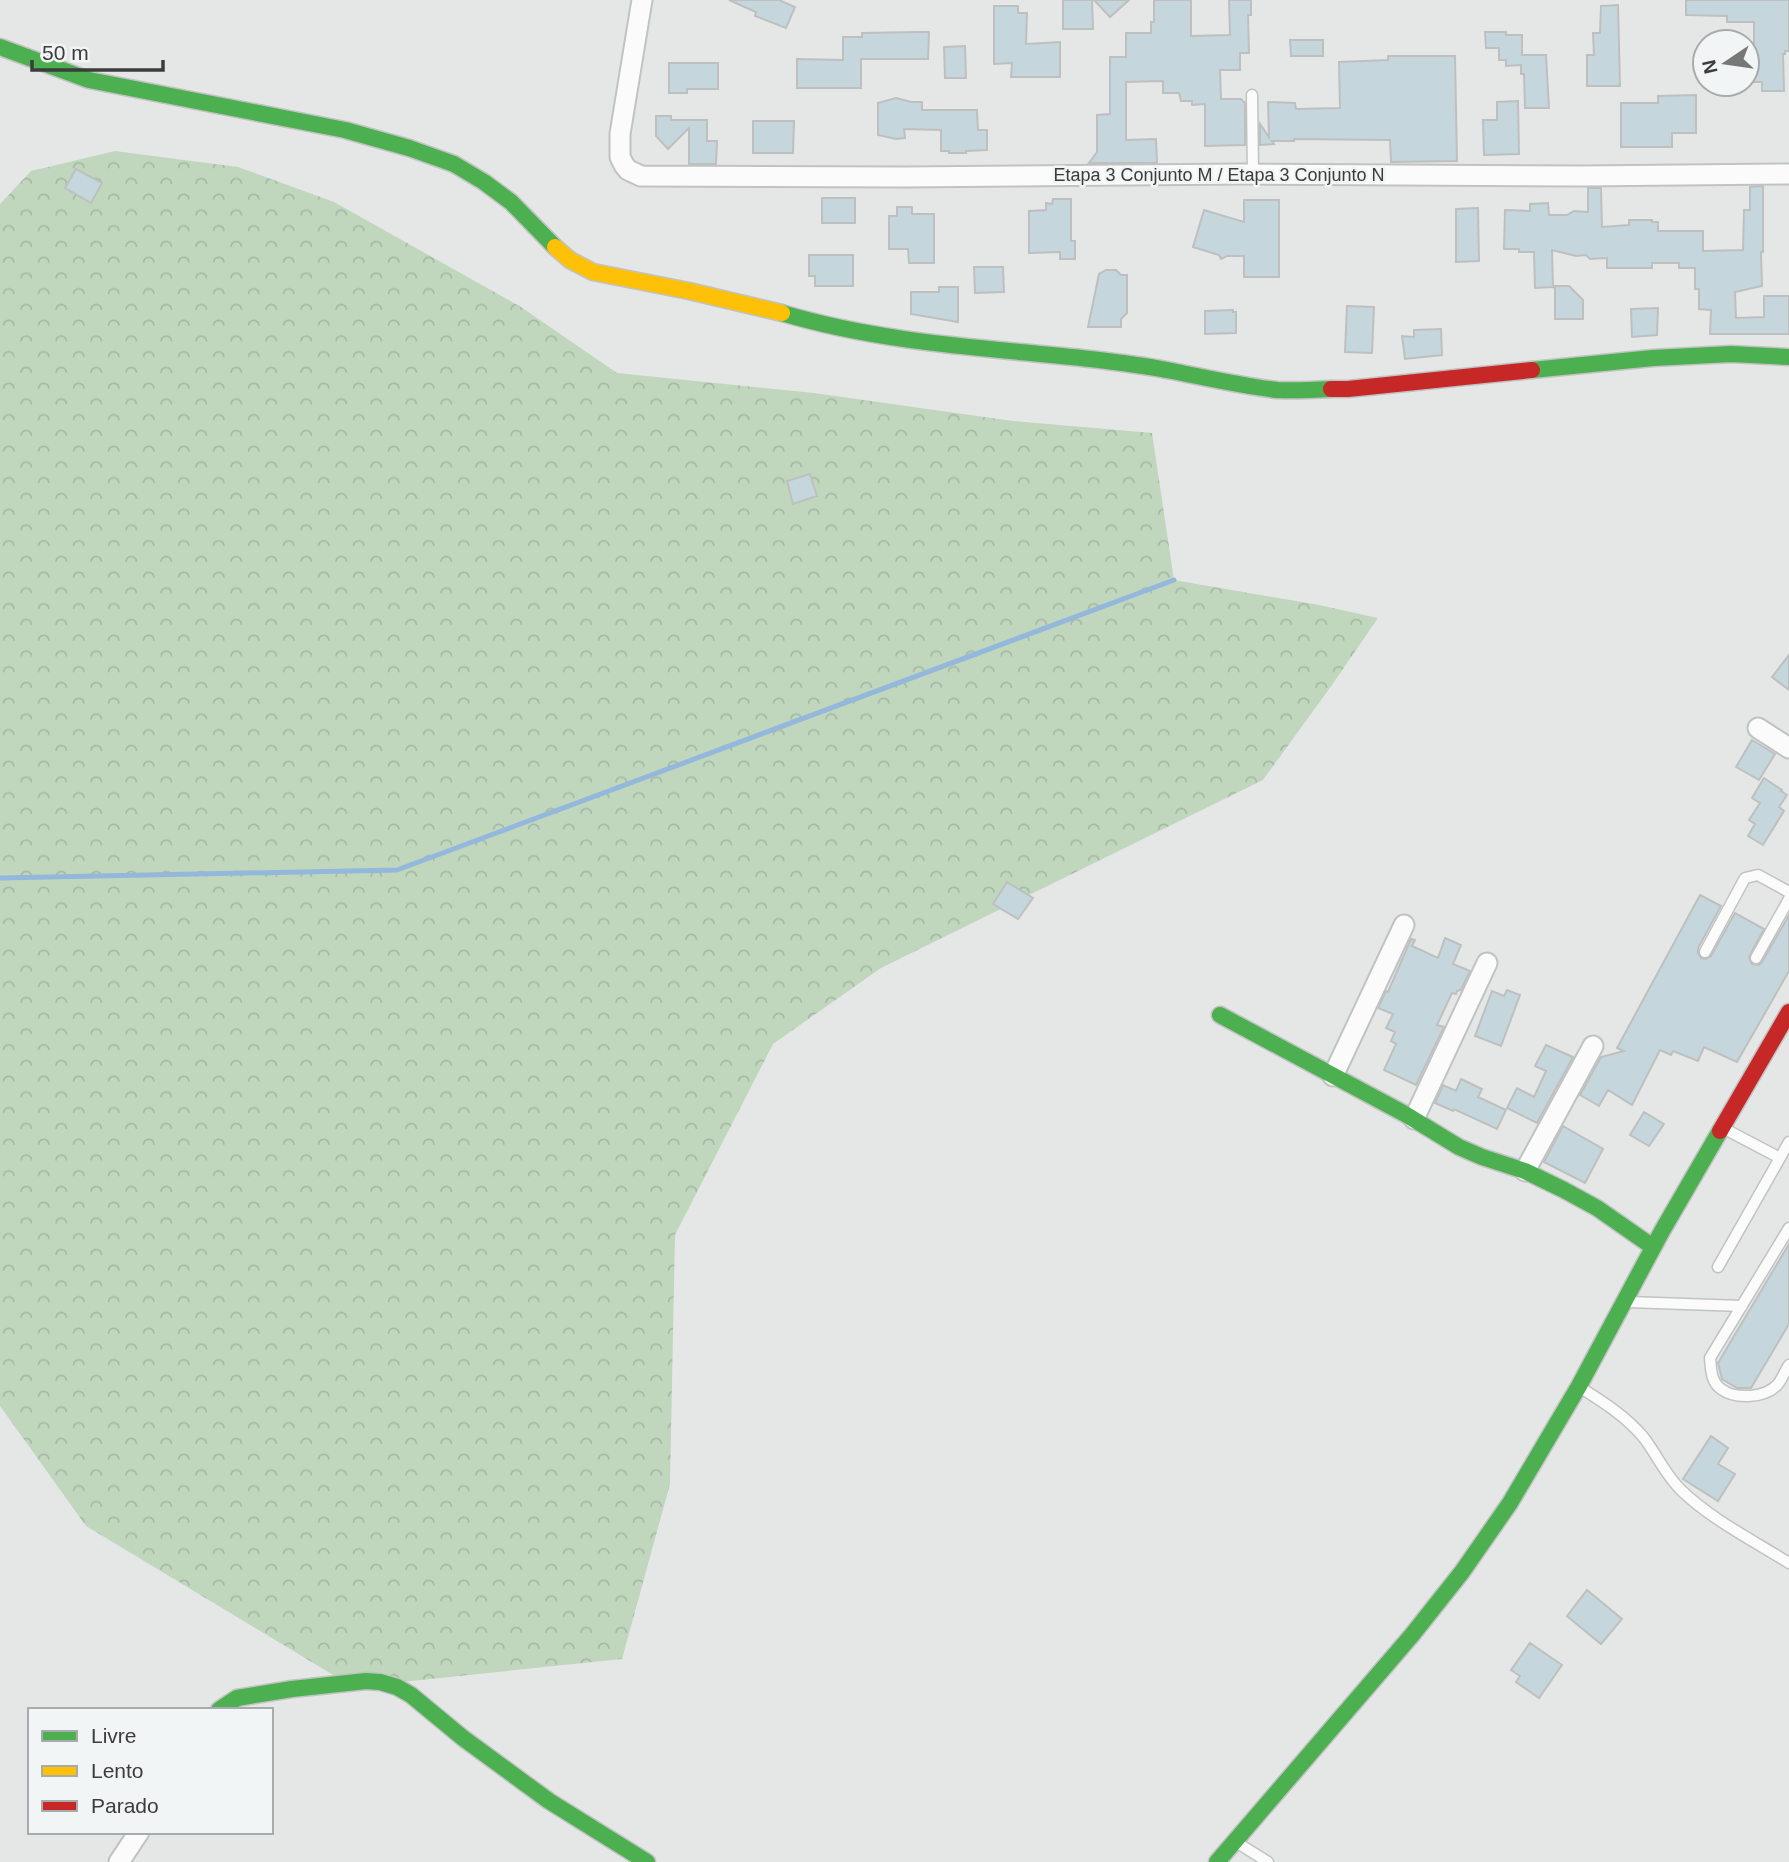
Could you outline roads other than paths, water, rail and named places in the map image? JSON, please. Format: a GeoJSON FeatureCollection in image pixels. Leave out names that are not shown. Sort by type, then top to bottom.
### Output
{"type":"FeatureCollection","features":[{"type":"Feature","properties":{"kind":"street","name":"Etapa 3 Conjunto M / Etapa 3 Conjunto N"},"geometry":{"type":"LineString","coordinates":[[642,0],[620,134],[620,157],[628,170],[641,176],[1789,174]]}},
{"type":"Feature","properties":{"kind":"street"},"geometry":{"type":"LineString","coordinates":[[0,47],[89,80],[321,125],[409,148],[454,164],[484,182],[511,202],[570,260],[593,272],[765,308],[808,321],[862,332],[975,349],[1144,366],[1280,390],[1348,389],[1653,358],[1731,355],[1789,357]]}},
{"type":"Feature","properties":{"kind":"street"},"geometry":{"type":"LineString","coordinates":[[1758,728],[1789,748]]}},
{"type":"Feature","properties":{"kind":"street"},"geometry":{"type":"LineString","coordinates":[[1333,1076],[1404,925]]}},
{"type":"Feature","properties":{"kind":"street"},"geometry":{"type":"LineString","coordinates":[[1414,1119],[1487,963]]}},
{"type":"Feature","properties":{"kind":"street"},"geometry":{"type":"LineString","coordinates":[[1217,1862],[1412,1635],[1462,1573],[1510,1503],[1578,1386],[1653,1247],[1789,1012]]}},
{"type":"Feature","properties":{"kind":"street"},"geometry":{"type":"LineString","coordinates":[[1220,1015],[1414,1119],[1469,1152],[1525,1171],[1597,1208],[1653,1247]]}},
{"type":"Feature","properties":{"kind":"street"},"geometry":{"type":"LineString","coordinates":[[1525,1171],[1593,1045]]}},
{"type":"Feature","properties":{"kind":"street"},"geometry":{"type":"LineString","coordinates":[[222,1708],[237,1698],[292,1689],[366,1681],[397,1687],[549,1801],[647,1862]]}},
{"type":"Feature","properties":{"kind":"street"},"geometry":{"type":"LineString","coordinates":[[120,1862],[138,1834]]}},
{"type":"Feature","properties":{"kind":"lane"},"geometry":{"type":"LineString","coordinates":[[1252,94],[1253,174]]}},
{"type":"Feature","properties":{"kind":"lane"},"geometry":{"type":"LineString","coordinates":[[1705,952],[1745,878],[1758,875],[1789,892]]}},
{"type":"Feature","properties":{"kind":"lane"},"geometry":{"type":"LineString","coordinates":[[1756,958],[1789,900]]}},
{"type":"Feature","properties":{"kind":"lane"},"geometry":{"type":"LineString","coordinates":[[1723,1128],[1780,1158]]}},
{"type":"Feature","properties":{"kind":"lane"},"geometry":{"type":"LineString","coordinates":[[1718,1267],[1789,1142]]}},
{"type":"Feature","properties":{"kind":"lane"},"geometry":{"type":"LineString","coordinates":[[1789,1228],[1710,1358],[1712,1376],[1720,1389],[1755,1397],[1777,1386],[1789,1364]]}},
{"type":"Feature","properties":{"kind":"lane"},"geometry":{"type":"LineString","coordinates":[[1624,1302],[1742,1306]]}},
{"type":"Feature","properties":{"kind":"lane"},"geometry":{"type":"LineString","coordinates":[[1578,1386],[1604,1402],[1631,1425],[1678,1488],[1696,1504],[1789,1563]]}},
{"type":"Feature","properties":{"kind":"lane"},"geometry":{"type":"LineString","coordinates":[[1235,1841],[1268,1862]]}},
{"type":"Feature","properties":{"kind":"waterway"},"geometry":{"type":"LineString","coordinates":[[0,878],[397,870],[1174,580]]}}]}
